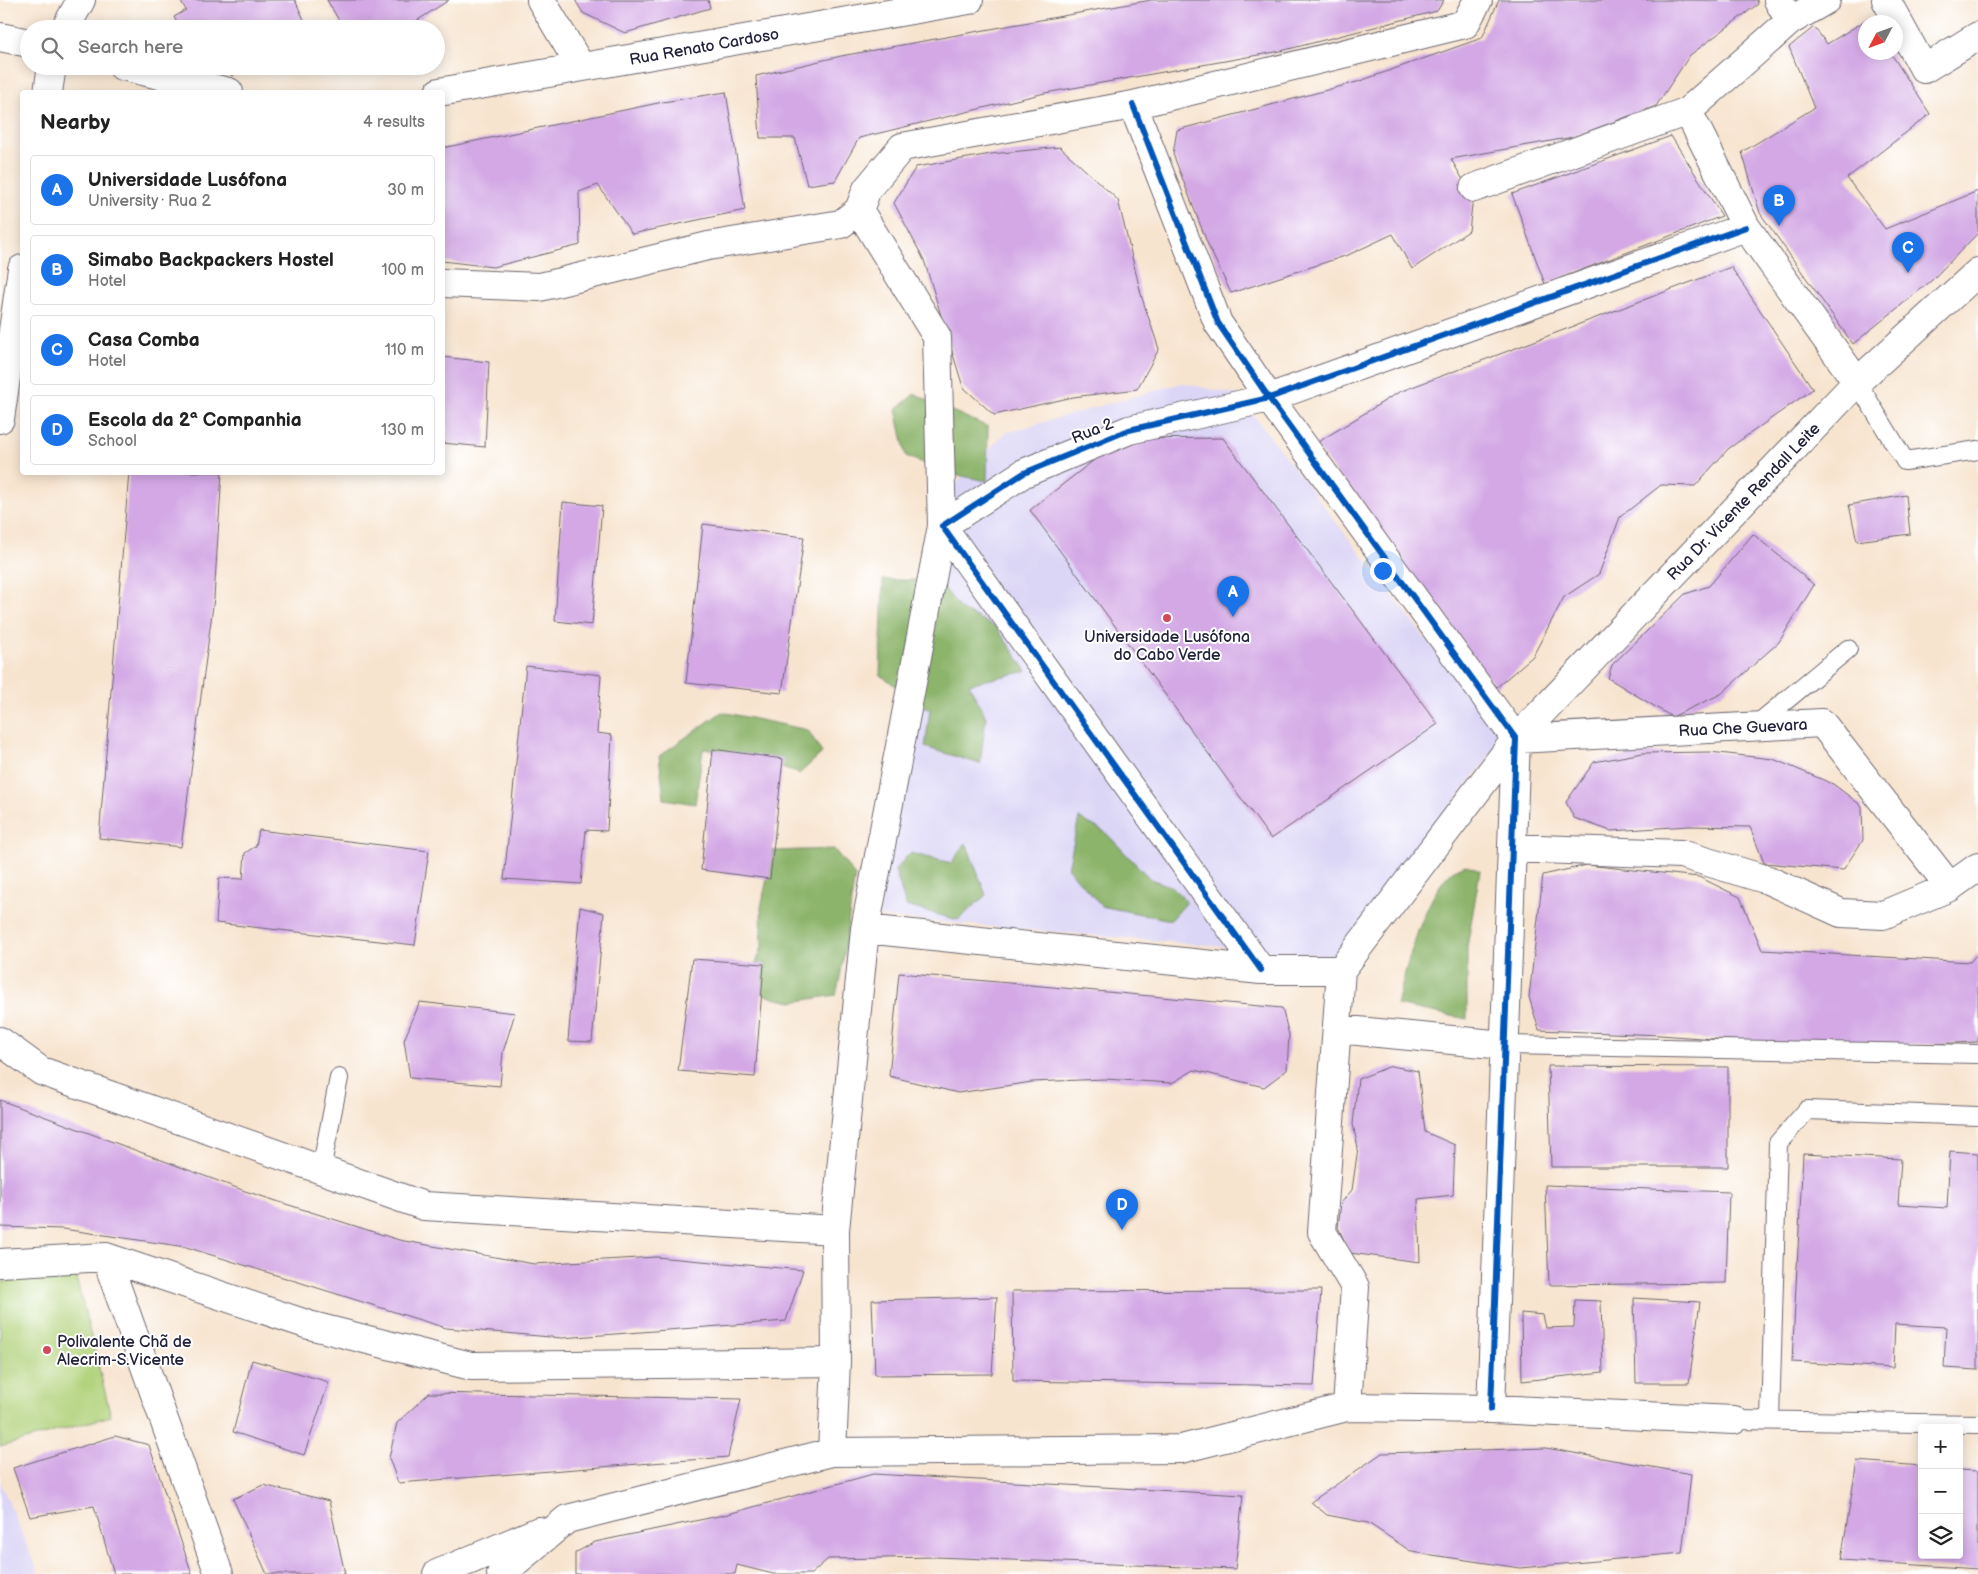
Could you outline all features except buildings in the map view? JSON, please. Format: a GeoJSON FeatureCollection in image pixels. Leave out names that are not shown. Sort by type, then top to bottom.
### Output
{"type":"FeatureCollection","features":[{"type":"Feature","properties":{"kind":"street"},"geometry":{"type":"LineString","coordinates":[[70,20],[81,0]]}},
{"type":"Feature","properties":{"kind":"street"},"geometry":{"type":"LineString","coordinates":[[541,0],[581,67]]}},
{"type":"Feature","properties":{"kind":"street","name":"Rua Renato Cardoso"},"geometry":{"type":"LineString","coordinates":[[445,91],[969,0]]}},
{"type":"Feature","properties":{"kind":"street"},"geometry":{"type":"LineString","coordinates":[[445,283],[540,287],[708,246],[841,224],[859,210],[868,188],[902,146],[1133,105],[1465,24],[1478,0]]}},
{"type":"Feature","properties":{"kind":"street"},"geometry":{"type":"LineString","coordinates":[[1474,188],[1688,111],[1784,10],[1826,0]]}},
{"type":"Feature","properties":{"kind":"street"},"geometry":{"type":"LineString","coordinates":[[1886,0],[1924,69],[1978,36]]}},
{"type":"Feature","properties":{"kind":"street"},"geometry":{"type":"LineString","coordinates":[[0,37],[20,42]]}},
{"type":"Feature","properties":{"kind":"street"},"geometry":{"type":"LineString","coordinates":[[48,90],[51,75]]}},
{"type":"Feature","properties":{"kind":"street"},"geometry":{"type":"LineString","coordinates":[[159,75],[221,90]]}},
{"type":"Feature","properties":{"kind":"street"},"geometry":{"type":"LineString","coordinates":[[1133,105],[1218,323],[1268,398],[1516,739],[1490,1409]]}},
{"type":"Feature","properties":{"kind":"street"},"geometry":{"type":"LineString","coordinates":[[1688,111],[1746,226],[1857,382]]}},
{"type":"Feature","properties":{"kind":"street"},"geometry":{"type":"LineString","coordinates":[[832,1452],[836,1362],[835,1230],[865,929],[942,526],[936,337],[859,210]]}},
{"type":"Feature","properties":{"kind":"street","name":"Rua 2"},"geometry":{"type":"LineString","coordinates":[[942,526],[1024,473],[1129,430],[1268,398],[1746,226]]}},
{"type":"Feature","properties":{"kind":"street","name":"Rua Dr. Vicente Rendall Leite"},"geometry":{"type":"LineString","coordinates":[[1341,970],[1516,739],[1857,382],[1978,272]]}},
{"type":"Feature","properties":{"kind":"street"},"geometry":{"type":"LineString","coordinates":[[0,418],[7,329],[20,277]]}},
{"type":"Feature","properties":{"kind":"street"},"geometry":{"type":"LineString","coordinates":[[942,526],[1260,970]]}},
{"type":"Feature","properties":{"kind":"street","name":"Rua Che Guevara"},"geometry":{"type":"LineString","coordinates":[[1516,739],[1822,723],[1950,887]]}},
{"type":"Feature","properties":{"kind":"street"},"geometry":{"type":"LineString","coordinates":[[1512,848],[1681,854],[1768,880],[1841,913],[1883,915],[1950,887],[1978,866]]}},
{"type":"Feature","properties":{"kind":"street"},"geometry":{"type":"LineString","coordinates":[[865,929],[1260,970],[1341,970],[1322,1232],[1356,1287],[1347,1407]]}},
{"type":"Feature","properties":{"kind":"street"},"geometry":{"type":"LineString","coordinates":[[1337,1029],[1504,1045]]}},
{"type":"Feature","properties":{"kind":"street"},"geometry":{"type":"LineString","coordinates":[[0,1041],[41,1072],[424,1206],[835,1230]]}},
{"type":"Feature","properties":{"kind":"street"},"geometry":{"type":"LineString","coordinates":[[0,1263],[106,1257],[309,1325],[471,1366],[836,1362]]}},
{"type":"Feature","properties":{"kind":"street"},"geometry":{"type":"LineString","coordinates":[[106,1257],[219,1574]]}},
{"type":"Feature","properties":{"kind":"street"},"geometry":{"type":"LineString","coordinates":[[437,1574],[567,1519],[832,1452],[1181,1449],[1347,1407],[1490,1409],[1734,1420]]}},
{"type":"Feature","properties":{"kind":"street"},"geometry":{"type":"LineString","coordinates":[[501,1574],[567,1519]]}},
{"type":"Feature","properties":{"kind":"lane"},"geometry":{"type":"LineString","coordinates":[[1857,382],[1905,461],[1978,450]]}},
{"type":"Feature","properties":{"kind":"lane"},"geometry":{"type":"LineString","coordinates":[[1755,726],[1848,648]]}},
{"type":"Feature","properties":{"kind":"lane"},"geometry":{"type":"LineString","coordinates":[[1504,1045],[1978,1054]]}},
{"type":"Feature","properties":{"kind":"lane"},"geometry":{"type":"LineString","coordinates":[[321,1170],[339,1078]]}},
{"type":"Feature","properties":{"kind":"lane"},"geometry":{"type":"LineString","coordinates":[[1770,1420],[1778,1143],[1807,1110],[1978,1116]]}},
{"type":"Feature","properties":{"kind":"lane"},"geometry":{"type":"LineString","coordinates":[[1734,1420],[1978,1424]]}},
{"type":"Feature","properties":{"kind":"shaded area","name":"Universidade Lusófona do Cabo Verde"},"geometry":{"type":"Polygon","coordinates":[[[1182,383],[1238,395],[1503,739],[1334,956],[879,917],[942,498],[1005,433],[1182,383]]]}},
{"type":"Feature","properties":{"kind":"shaded area"},"geometry":{"type":"Polygon","coordinates":[[[0,1481],[39,1574],[0,1574],[0,1481]]]}},
{"type":"Feature","properties":{"kind":"green space"},"geometry":{"type":"Polygon","coordinates":[[[914,394],[988,427],[987,481],[943,472],[906,456],[896,410],[914,394]]]}},
{"type":"Feature","properties":{"kind":"green space"},"geometry":{"type":"Polygon","coordinates":[[[883,580],[938,580],[960,609],[996,627],[1027,671],[969,684],[986,717],[980,764],[925,747],[930,710],[880,675],[883,580]]]}},
{"type":"Feature","properties":{"kind":"green space"},"geometry":{"type":"Polygon","coordinates":[[[722,712],[808,730],[822,753],[799,774],[754,755],[703,749],[695,804],[664,799],[659,756],[722,712]]]}},
{"type":"Feature","properties":{"kind":"green space"},"geometry":{"type":"Polygon","coordinates":[[[1079,818],[1105,832],[1150,879],[1171,886],[1187,902],[1171,920],[1101,906],[1068,868],[1079,818]]]}},
{"type":"Feature","properties":{"kind":"green space"},"geometry":{"type":"Polygon","coordinates":[[[966,843],[986,895],[958,920],[906,906],[895,870],[910,853],[951,863],[966,843]]]}},
{"type":"Feature","properties":{"kind":"green space"},"geometry":{"type":"Polygon","coordinates":[[[834,849],[855,876],[836,995],[792,1002],[773,998],[747,987],[762,947],[761,907],[773,851],[834,849]]]}},
{"type":"Feature","properties":{"kind":"green space"},"geometry":{"type":"Polygon","coordinates":[[[1466,865],[1480,871],[1467,947],[1467,1019],[1397,1005],[1416,936],[1431,901],[1439,886],[1449,874],[1466,865]]]}},
{"type":"Feature","properties":{"kind":"green space","name":"Polivalente Chã de Alecrim-S.Vicente"},"geometry":{"type":"Polygon","coordinates":[[[73,1265],[111,1416],[0,1447],[0,1283],[73,1265]]]}},
{"type":"Feature","properties":{"kind":"cycle path"},"geometry":{"type":"LineString","coordinates":[[1133,105],[1218,323],[1269,398],[1516,739],[1491,1409]]}},
{"type":"Feature","properties":{"kind":"cycle path"},"geometry":{"type":"LineString","coordinates":[[1261,970],[942,526],[1024,473],[1129,430],[1269,398],[1746,227]]}},
{"type":"Feature","properties":{"kind":"place","name":"Simabo Backpackers Hostel"},"geometry":{"type":"Point","coordinates":[1779,226]}},
{"type":"Feature","properties":{"kind":"place","name":"Casa Comba"},"geometry":{"type":"Point","coordinates":[1908,273]}},
{"type":"Feature","properties":{"kind":"place","name":"Universidade Lusófona"},"geometry":{"type":"Point","coordinates":[1233,617]}},
{"type":"Feature","properties":{"kind":"place","name":"Universidade Lusófona do Cabo Verde"},"geometry":{"type":"Point","coordinates":[1167,618]}},
{"type":"Feature","properties":{"kind":"place","name":"Escola da 2ª Companhia"},"geometry":{"type":"Point","coordinates":[1122,1230]}},
{"type":"Feature","properties":{"kind":"place","name":"Polivalente Chã de Alecrim-S.Vicente"},"geometry":{"type":"Point","coordinates":[47,1350]}}]}
